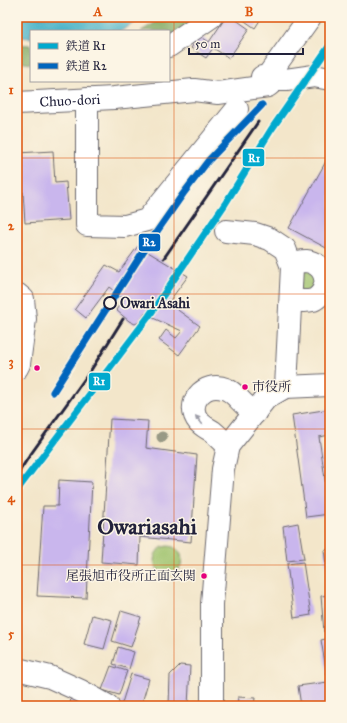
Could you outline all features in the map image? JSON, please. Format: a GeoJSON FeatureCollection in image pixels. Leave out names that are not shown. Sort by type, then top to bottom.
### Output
{"type":"FeatureCollection","features":[{"type":"Feature","properties":{"kind":"street"},"geometry":{"type":"LineString","coordinates":[[170,45],[212,17]]}},
{"type":"Feature","properties":{"kind":"street"},"geometry":{"type":"LineString","coordinates":[[271,79],[310,17]]}},
{"type":"Feature","properties":{"kind":"street","name":"Chuo-dori"},"geometry":{"type":"LineString","coordinates":[[17,103],[114,98],[194,90],[218,92],[268,86],[271,79],[286,80],[325,74]]}},
{"type":"Feature","properties":{"kind":"street"},"geometry":{"type":"LineString","coordinates":[[87,99],[87,226],[125,226],[147,220],[237,109]]}},
{"type":"Feature","properties":{"kind":"street"},"geometry":{"type":"LineString","coordinates":[[226,231],[255,234],[270,238],[285,249],[291,264],[291,300],[286,386]]}},
{"type":"Feature","properties":{"kind":"street"},"geometry":{"type":"LineString","coordinates":[[291,264],[307,261],[316,264],[324,271],[326,280],[324,290],[318,298],[302,301],[291,300]]}},
{"type":"Feature","properties":{"kind":"street"},"geometry":{"type":"LineString","coordinates":[[17,294],[23,299],[25,319],[17,368]]}},
{"type":"Feature","properties":{"kind":"street"},"geometry":{"type":"LineString","coordinates":[[212,706],[212,604],[223,469],[228,446],[266,398],[284,386],[330,385]]}},
{"type":"Feature","properties":{"kind":"street"},"geometry":{"type":"LineString","coordinates":[[228,446],[213,432],[200,423],[195,415],[194,407],[201,392],[210,388],[226,389],[255,413]]}},
{"type":"Feature","properties":{"kind":"street"},"geometry":{"type":"LineString","coordinates":[[17,669],[50,677],[81,691],[108,706]]}},
{"type":"Feature","properties":{"kind":"green space"},"geometry":{"type":"Polygon","coordinates":[[[165,17],[201,17],[170,36],[170,30],[143,30],[165,17]]]}},
{"type":"Feature","properties":{"kind":"green space"},"geometry":{"type":"Polygon","coordinates":[[[17,44],[30,45],[30,64],[17,62],[17,44]]]}},
{"type":"Feature","properties":{"kind":"green space"},"geometry":{"type":"Polygon","coordinates":[[[307,269],[320,281],[307,293],[300,290],[297,275],[307,269]]]}},
{"type":"Feature","properties":{"kind":"green space"},"geometry":{"type":"Polygon","coordinates":[[[168,546],[178,550],[182,560],[178,570],[168,574],[158,570],[154,560],[158,550],[168,546]]]}},
{"type":"Feature","properties":{"kind":"water"},"geometry":{"type":"Polygon","coordinates":[[[17,17],[145,17],[123,30],[30,30],[30,38],[17,37],[17,17]]]}},
{"type":"Feature","properties":{"kind":"building"},"geometry":{"type":"Polygon","coordinates":[[[226,17],[232,17],[249,29],[229,58],[213,48],[206,58],[191,48],[200,36],[209,42],[226,17]]]}},
{"type":"Feature","properties":{"kind":"building"},"geometry":{"type":"Polygon","coordinates":[[[239,17],[262,17],[255,28],[239,17]]]}},
{"type":"Feature","properties":{"kind":"building"},"geometry":{"type":"Polygon","coordinates":[[[53,151],[55,183],[66,182],[69,220],[25,223],[23,192],[17,192],[17,153],[53,151]]]}},
{"type":"Feature","properties":{"kind":"building"},"geometry":{"type":"Polygon","coordinates":[[[330,154],[330,250],[289,228],[330,154]]]}},
{"type":"Feature","properties":{"kind":"building"},"geometry":{"type":"Polygon","coordinates":[[[138,246],[188,276],[168,303],[200,326],[179,355],[159,340],[166,330],[176,338],[182,331],[145,313],[139,322],[135,324],[129,321],[116,310],[124,299],[109,287],[86,318],[75,309],[106,265],[119,272],[138,246]]]}},
{"type":"Feature","properties":{"kind":"building"},"geometry":{"type":"Polygon","coordinates":[[[330,409],[330,435],[319,437],[330,514],[306,517],[292,415],[330,409]]]}},
{"type":"Feature","properties":{"kind":"building"},"geometry":{"type":"Polygon","coordinates":[[[110,419],[148,421],[146,448],[197,455],[191,542],[140,537],[139,565],[101,562],[110,419]]]}},
{"type":"Feature","properties":{"kind":"building"},"geometry":{"type":"Polygon","coordinates":[[[59,480],[92,482],[86,598],[37,596],[43,506],[58,506],[59,480]]]}},
{"type":"Feature","properties":{"kind":"building"},"geometry":{"type":"Polygon","coordinates":[[[298,523],[304,559],[287,561],[283,526],[298,523]]]}},
{"type":"Feature","properties":{"kind":"building"},"geometry":{"type":"Polygon","coordinates":[[[330,549],[330,587],[329,587],[324,550],[330,549]]]}},
{"type":"Feature","properties":{"kind":"building"},"geometry":{"type":"Polygon","coordinates":[[[303,562],[311,615],[294,618],[287,564],[303,562]]]}},
{"type":"Feature","properties":{"kind":"building"},"geometry":{"type":"Polygon","coordinates":[[[330,595],[330,631],[324,632],[321,596],[330,595]]]}},
{"type":"Feature","properties":{"kind":"building"},"geometry":{"type":"Polygon","coordinates":[[[121,611],[141,617],[131,647],[112,641],[121,611]]]}},
{"type":"Feature","properties":{"kind":"building"},"geometry":{"type":"Polygon","coordinates":[[[92,615],[112,620],[104,649],[84,644],[92,615]]]}},
{"type":"Feature","properties":{"kind":"building"},"geometry":{"type":"Polygon","coordinates":[[[330,638],[330,674],[327,675],[321,640],[330,638]]]}},
{"type":"Feature","properties":{"kind":"building"},"geometry":{"type":"Polygon","coordinates":[[[118,647],[134,652],[129,669],[113,664],[118,647]]]}},
{"type":"Feature","properties":{"kind":"building"},"geometry":{"type":"Polygon","coordinates":[[[180,665],[190,666],[188,706],[169,706],[170,675],[180,665]]]}},
{"type":"Feature","properties":{"kind":"building"},"geometry":{"type":"Polygon","coordinates":[[[111,666],[127,671],[119,695],[102,690],[111,666]]]}},
{"type":"Feature","properties":{"kind":"building"},"geometry":{"type":"Polygon","coordinates":[[[131,674],[149,679],[141,706],[121,706],[131,674]]]}},
{"type":"Feature","properties":{"kind":"building"},"geometry":{"type":"Polygon","coordinates":[[[17,679],[22,679],[19,706],[17,706],[17,679]]]}},
{"type":"Feature","properties":{"kind":"building"},"geometry":{"type":"Polygon","coordinates":[[[328,682],[330,706],[301,706],[298,686],[328,682]]]}},
{"type":"Feature","properties":{"kind":"building"},"geometry":{"type":"Polygon","coordinates":[[[71,696],[97,706],[70,706],[71,696]]]}},
{"type":"Feature","properties":{"kind":"building"},"geometry":{"type":"Polygon","coordinates":[[[238,697],[255,698],[254,706],[237,706],[238,697]]]}},
{"type":"Feature","properties":{"kind":"railway"},"geometry":{"type":"LineString","coordinates":[[164,258],[258,122]]}},
{"type":"Feature","properties":{"kind":"railway"},"geometry":{"type":"LineString","coordinates":[[17,475],[91,370],[123,319]]}},
{"type":"Feature","properties":{"kind":"rail line","name":"R1"},"geometry":{"type":"LineString","coordinates":[[17,490],[149,316],[225,204],[271,130],[330,45]]}},
{"type":"Feature","properties":{"kind":"rail line","name":"R2"},"geometry":{"type":"LineString","coordinates":[[53,392],[146,247],[183,194],[208,161],[262,105]]}},
{"type":"Feature","properties":{"kind":"place","name":"Owari Asahi"},"geometry":{"type":"Point","coordinates":[110,303]}},
{"type":"Feature","properties":{"kind":"place","name":"市役所"},"geometry":{"type":"Point","coordinates":[245,387]}},
{"type":"Feature","properties":{"kind":"place","name":"尾張旭市役所正面玄関"},"geometry":{"type":"Point","coordinates":[204,576]}},
{"type":"Feature","properties":{"kind":"district","name":"Owariasahi"},"geometry":{"type":"Point","coordinates":[147,526]}}]}
